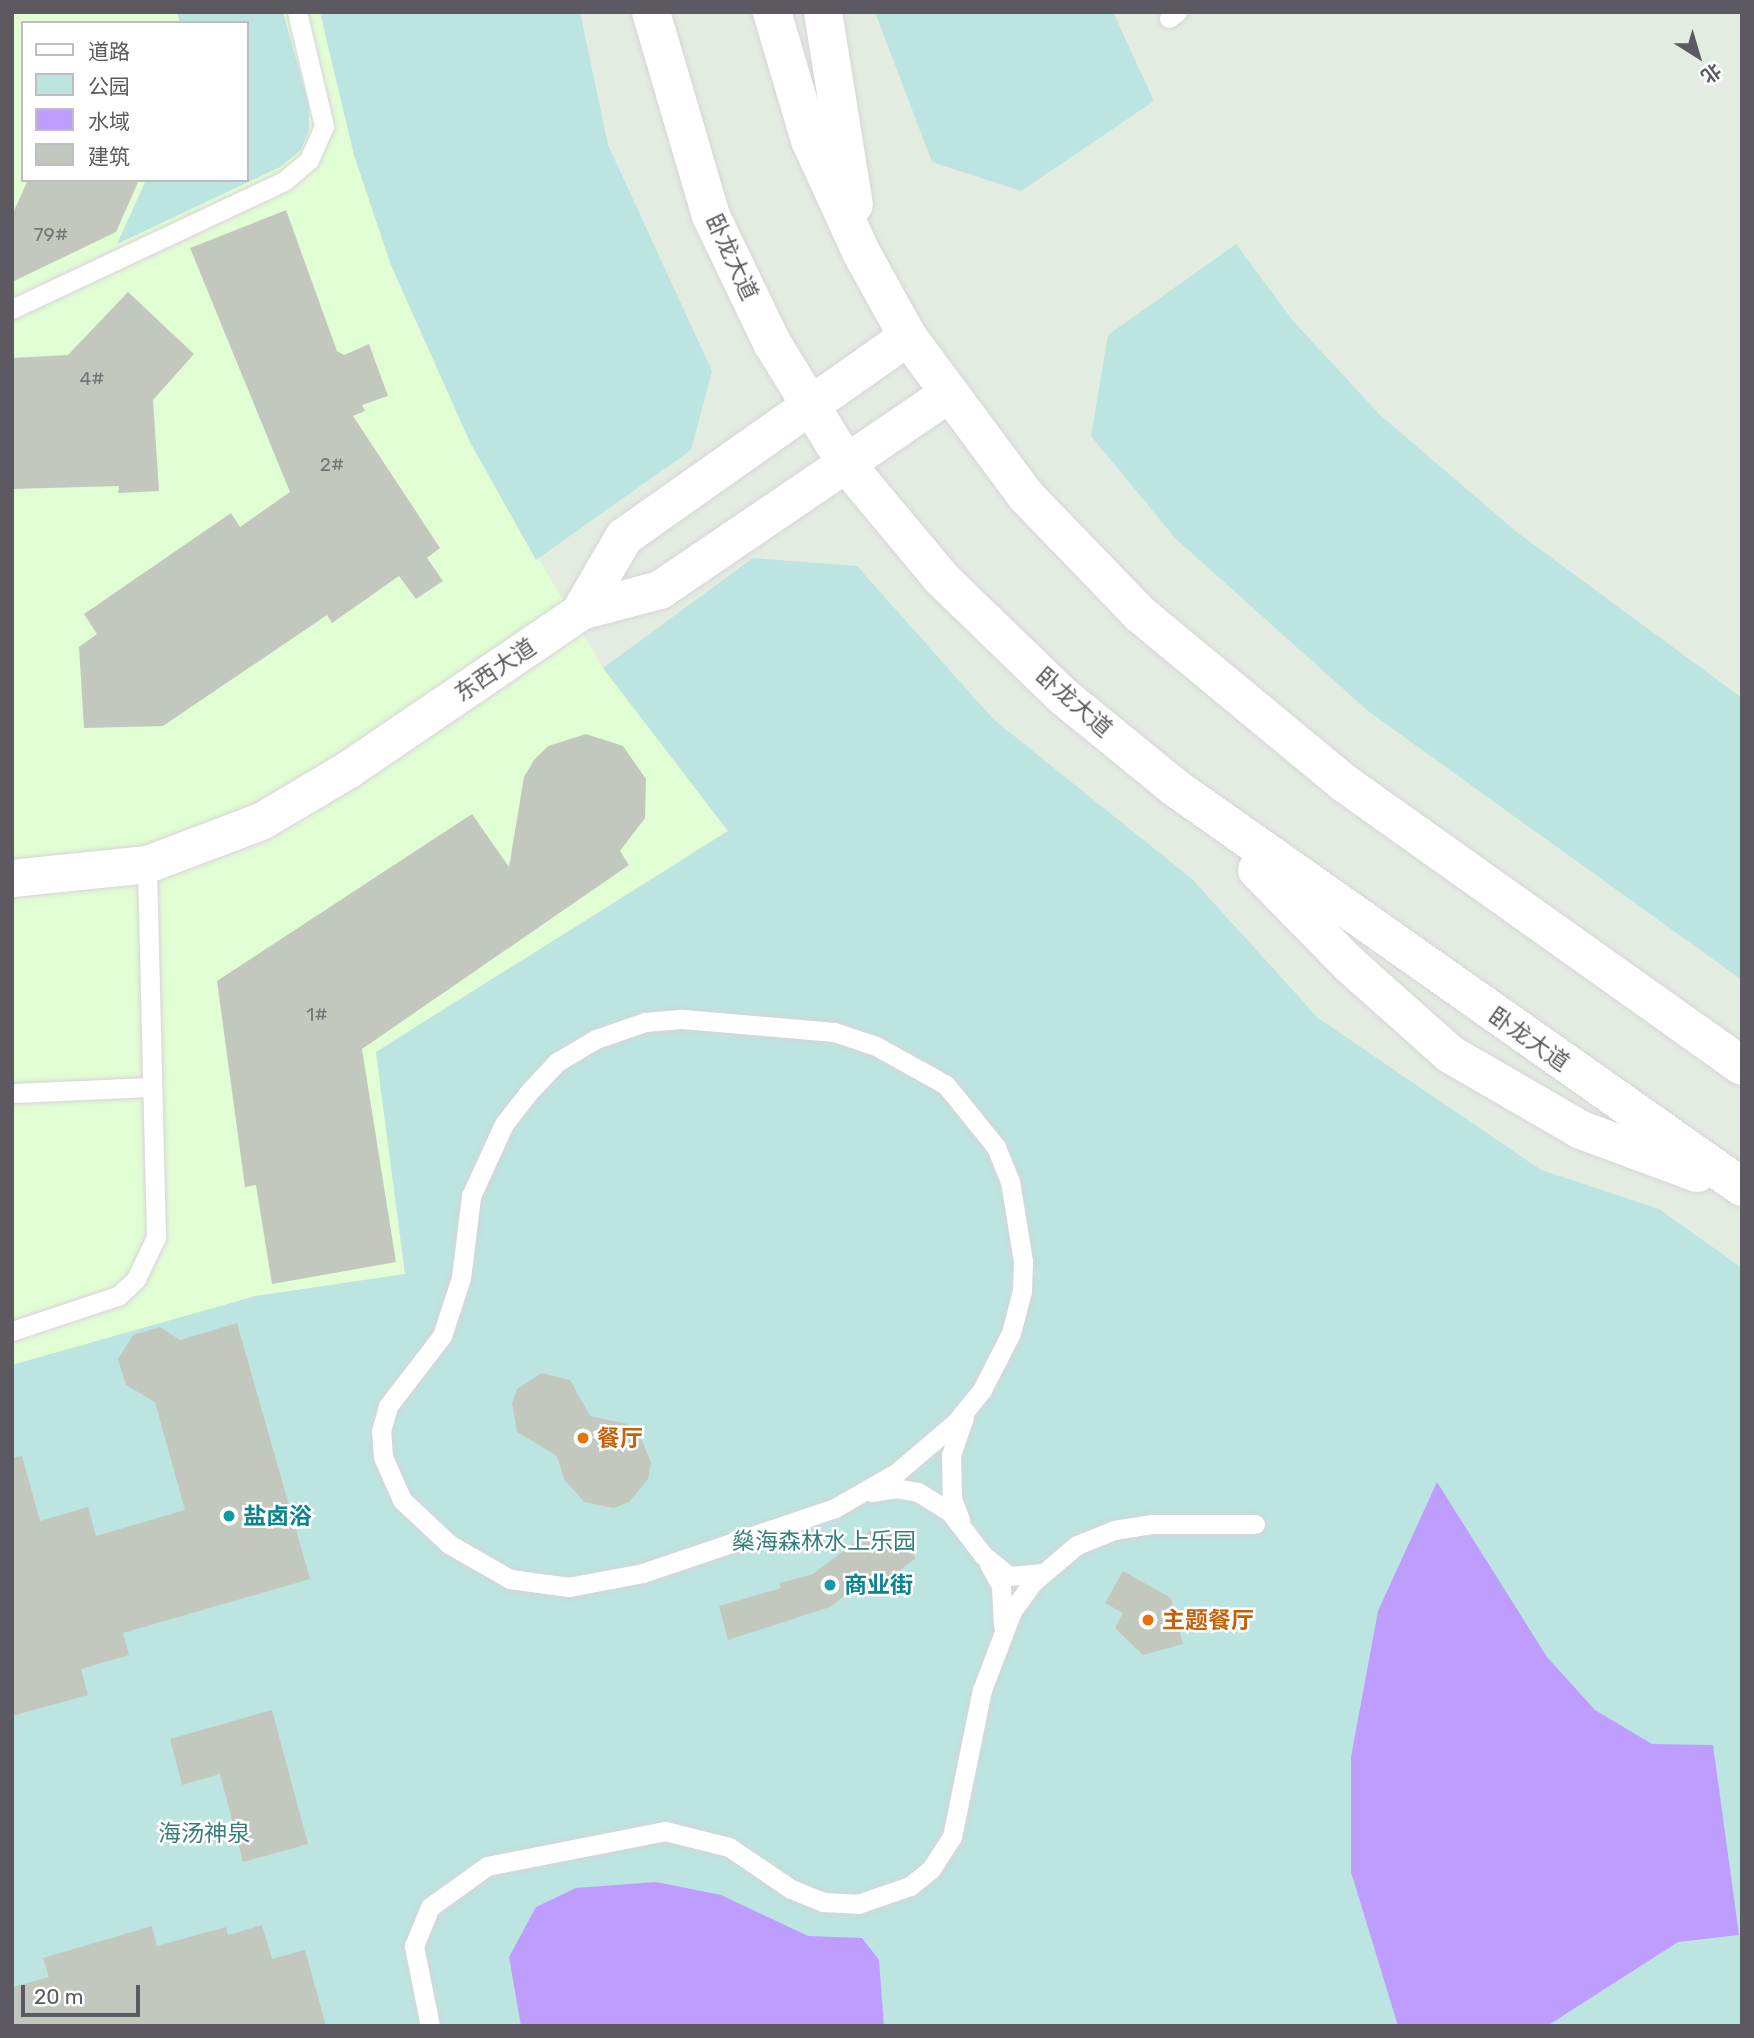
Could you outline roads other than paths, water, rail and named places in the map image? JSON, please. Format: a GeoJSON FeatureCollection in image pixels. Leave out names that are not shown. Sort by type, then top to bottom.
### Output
{"type":"FeatureCollection","features":[{"type":"Feature","properties":{"kind":"main road","name":"卧龙大道"},"geometry":{"type":"LineString","coordinates":[[651,12],[711,216],[809,408],[847,464],[941,578],[1064,697],[1177,789],[1742,1188]]}},
{"type":"Feature","properties":{"kind":"main road"},"geometry":{"type":"LineString","coordinates":[[772,12],[810,140],[861,252],[908,337],[1026,496],[1141,615],[1344,783],[1742,1066]]}},
{"type":"Feature","properties":{"kind":"main road"},"geometry":{"type":"LineString","coordinates":[[823,12],[861,252]]}},
{"type":"Feature","properties":{"kind":"main road","name":"东西大道"},"geometry":{"type":"LineString","coordinates":[[581,611],[624,537],[908,337]]}},
{"type":"Feature","properties":{"kind":"main road"},"geometry":{"type":"LineString","coordinates":[[581,611],[660,590],[948,394]]}},
{"type":"Feature","properties":{"kind":"main road"},"geometry":{"type":"LineString","coordinates":[[1177,789],[1349,964],[1450,1054],[1581,1130],[1742,1188]]}},
{"type":"Feature","properties":{"kind":"street","name":"东西大道"},"geometry":{"type":"LineString","coordinates":[[12,878],[147,864],[261,821],[347,770],[581,611]]}},
{"type":"Feature","properties":{"kind":"lane"},"geometry":{"type":"LineString","coordinates":[[12,309],[284,181],[309,160],[324,126],[297,12]]}},
{"type":"Feature","properties":{"kind":"lane"},"geometry":{"type":"LineString","coordinates":[[12,1331],[118,1296],[150,1256],[158,1218],[147,864]]}},
{"type":"Feature","properties":{"kind":"lane"},"geometry":{"type":"LineString","coordinates":[[857,1497],[930,1446],[967,1409],[998,1364],[1011,1332],[1023,1291],[1023,1261],[1010,1181],[996,1147],[946,1085],[876,1046],[834,1032],[732,1020],[645,1022],[596,1039],[556,1062],[504,1124],[485,1159],[462,1240],[455,1307],[435,1348],[388,1406],[381,1431],[383,1457],[402,1500],[450,1544],[510,1579],[569,1587],[643,1573],[779,1531],[857,1497],[895,1488],[918,1492],[961,1524]]}},
{"type":"Feature","properties":{"kind":"lane"},"geometry":{"type":"LineString","coordinates":[[12,1093],[152,1087]]}},
{"type":"Feature","properties":{"kind":"lane"},"geometry":{"type":"LineString","coordinates":[[967,1409],[951,1455],[952,1499],[961,1524],[1001,1586],[1000,1635]]}},
{"type":"Feature","properties":{"kind":"lane"},"geometry":{"type":"LineString","coordinates":[[430,2026],[414,1946],[430,1908],[487,1866],[666,1831],[729,1847],[791,1889],[823,1902],[858,1904],[910,1886],[931,1869],[952,1837],[970,1728],[1000,1635],[1041,1573],[1077,1545],[1114,1531],[1153,1524],[1255,1524]]}},
{"type":"Feature","properties":{"kind":"lane"},"geometry":{"type":"LineString","coordinates":[[983,1555],[1018,1579],[1041,1573]]}},
{"type":"Feature","properties":{"kind":"water"},"geometry":{"type":"Polygon","coordinates":[[[1437,1482],[1547,1657],[1595,1710],[1652,1744],[1713,1745],[1739,1935],[1678,1942],[1547,2026],[1398,2026],[1351,1872],[1351,1757],[1378,1611],[1437,1482]]]}},
{"type":"Feature","properties":{"kind":"water"},"geometry":{"type":"Polygon","coordinates":[[[656,1882],[721,1895],[808,1936],[862,1938],[879,1960],[884,2026],[521,2026],[509,1957],[536,1907],[576,1888],[656,1882]]]}},
{"type":"Feature","properties":{"kind":"place","name":"餐厅"},"geometry":{"type":"Point","coordinates":[583,1438]}},
{"type":"Feature","properties":{"kind":"place","name":"盐卤浴"},"geometry":{"type":"Point","coordinates":[229,1516]}},
{"type":"Feature","properties":{"kind":"place","name":"商业街"},"geometry":{"type":"Point","coordinates":[830,1585]}},
{"type":"Feature","properties":{"kind":"place","name":"主题餐厅"},"geometry":{"type":"Point","coordinates":[1148,1620]}},
{"type":"Feature","properties":{"kind":"park label","name":"燊海森林水上乐园"},"geometry":{"type":"Point","coordinates":[824,1541]}},
{"type":"Feature","properties":{"kind":"park label","name":"海汤神泉"},"geometry":{"type":"Point","coordinates":[204,1833]}}]}
